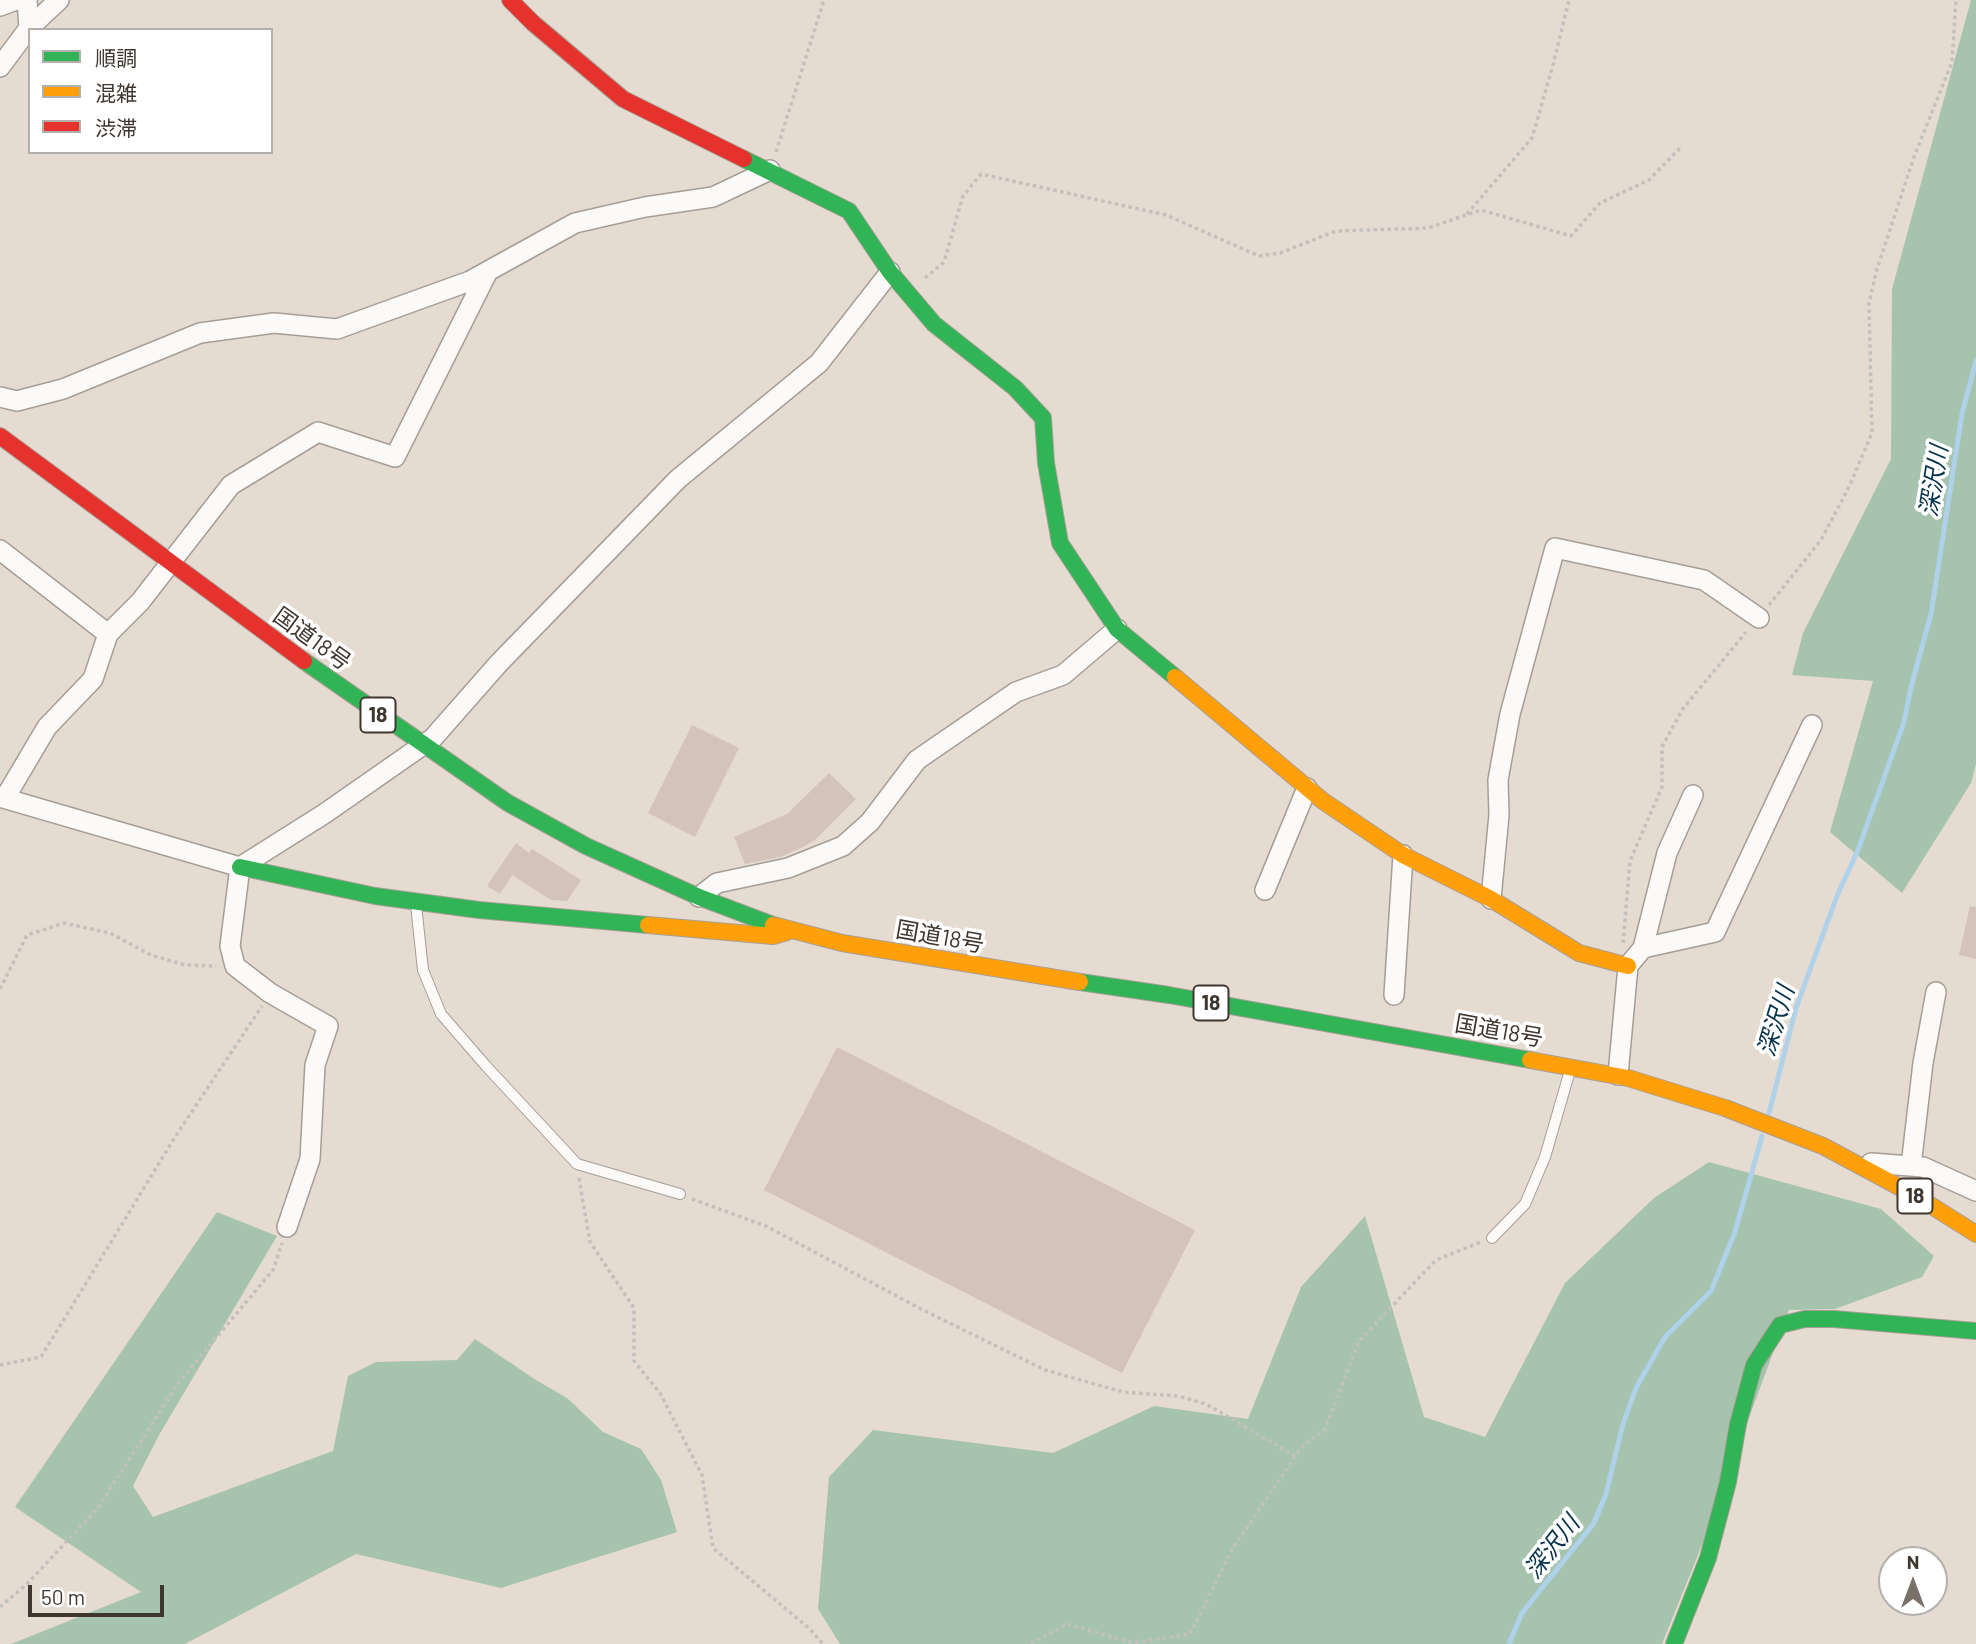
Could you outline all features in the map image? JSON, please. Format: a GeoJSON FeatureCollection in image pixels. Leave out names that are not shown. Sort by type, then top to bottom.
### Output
{"type":"FeatureCollection","features":[{"type":"Feature","properties":{"kind":"main road"},"geometry":{"type":"LineString","coordinates":[[510,0],[533,23],[623,99],[849,211],[890,272],[934,324],[1015,388],[1043,418],[1046,463],[1060,543],[1117,629],[1323,801],[1403,855],[1491,899],[1579,953],[1628,966]]}},
{"type":"Feature","properties":{"kind":"main road","name":"国道18号"},"geometry":{"type":"LineString","coordinates":[[0,436],[423,746],[546,825],[658,881],[691,906],[842,943],[1169,995],[1623,1076],[1725,1108],[1823,1146],[1916,1196],[1976,1234]]}},
{"type":"Feature","properties":{"kind":"main road"},"geometry":{"type":"LineString","coordinates":[[240,867],[375,896],[479,911],[773,936],[793,930]]}},
{"type":"Feature","properties":{"kind":"main road"},"geometry":{"type":"LineString","coordinates":[[668,927],[677,924],[691,906]]}},
{"type":"Feature","properties":{"kind":"main road"},"geometry":{"type":"LineString","coordinates":[[1674,1644],[1708,1558],[1754,1365],[1780,1325],[1805,1319],[1834,1319],[1976,1331]]}},
{"type":"Feature","properties":{"kind":"street"},"geometry":{"type":"LineString","coordinates":[[0,6],[16,0]]}},
{"type":"Feature","properties":{"kind":"street"},"geometry":{"type":"LineString","coordinates":[[27,0],[29,28]]}},
{"type":"Feature","properties":{"kind":"street"},"geometry":{"type":"LineString","coordinates":[[29,28],[59,0]]}},
{"type":"Feature","properties":{"kind":"street"},"geometry":{"type":"LineString","coordinates":[[0,68],[28,29]]}},
{"type":"Feature","properties":{"kind":"street"},"geometry":{"type":"LineString","coordinates":[[0,397],[17,401],[63,389],[200,333],[274,323],[337,329],[470,281],[575,223],[645,207],[713,197],[770,170]]}},
{"type":"Feature","properties":{"kind":"street"},"geometry":{"type":"LineString","coordinates":[[488,271],[395,457],[318,432],[231,485],[139,602],[108,634],[93,679],[47,727],[2,798],[240,867],[324,814],[423,746],[499,663],[678,479],[819,363],[890,272]]}},
{"type":"Feature","properties":{"kind":"street"},"geometry":{"type":"LineString","coordinates":[[1491,899],[1499,815],[1498,779],[1510,714],[1555,548],[1703,580],[1759,618]]}},
{"type":"Feature","properties":{"kind":"street"},"geometry":{"type":"LineString","coordinates":[[0,550],[108,634]]}},
{"type":"Feature","properties":{"kind":"street"},"geometry":{"type":"LineString","coordinates":[[691,906],[717,883],[788,868],[843,846],[870,822],[917,760],[1016,692],[1063,675],[1117,629]]}},
{"type":"Feature","properties":{"kind":"street"},"geometry":{"type":"LineString","coordinates":[[1643,948],[1714,932],[1812,725]]}},
{"type":"Feature","properties":{"kind":"street"},"geometry":{"type":"LineString","coordinates":[[1265,890],[1307,788]]}},
{"type":"Feature","properties":{"kind":"street"},"geometry":{"type":"LineString","coordinates":[[1623,1076],[1628,966],[1643,948],[1667,853],[1693,795]]}},
{"type":"Feature","properties":{"kind":"street"},"geometry":{"type":"LineString","coordinates":[[1394,995],[1403,855]]}},
{"type":"Feature","properties":{"kind":"street"},"geometry":{"type":"LineString","coordinates":[[240,867],[230,946],[235,966],[270,993],[328,1026],[315,1065],[310,1159],[287,1227]]}},
{"type":"Feature","properties":{"kind":"street"},"geometry":{"type":"LineString","coordinates":[[1911,1166],[1923,1063],[1936,992]]}},
{"type":"Feature","properties":{"kind":"street"},"geometry":{"type":"LineString","coordinates":[[1852,1162],[1923,1167],[1976,1191]]}},
{"type":"Feature","properties":{"kind":"lane"},"geometry":{"type":"LineString","coordinates":[[416,902],[423,970],[441,1014],[577,1164],[680,1194]]}},
{"type":"Feature","properties":{"kind":"lane"},"geometry":{"type":"LineString","coordinates":[[1492,1238],[1525,1204],[1545,1157],[1572,1067]]}},
{"type":"Feature","properties":{"kind":"path"},"geometry":{"type":"LineString","coordinates":[[770,170],[824,0]]}},
{"type":"Feature","properties":{"kind":"path"},"geometry":{"type":"LineString","coordinates":[[1466,215],[1532,138],[1569,0]]}},
{"type":"Feature","properties":{"kind":"path"},"geometry":{"type":"LineString","coordinates":[[1628,966],[1623,939],[1630,862],[1662,787],[1662,747],[1682,710],[1821,540],[1849,487],[1872,433],[1869,303],[1877,269],[1914,158],[1952,62],[1956,0]]}},
{"type":"Feature","properties":{"kind":"path"},"geometry":{"type":"LineString","coordinates":[[907,292],[944,262],[964,196],[981,174],[1166,215],[1259,256],[1280,253],[1336,231],[1428,228],[1481,209],[1571,236],[1600,203],[1649,180],[1682,146]]}},
{"type":"Feature","properties":{"kind":"path"},"geometry":{"type":"LineString","coordinates":[[0,989],[27,935],[64,923],[110,933],[151,955],[185,965],[235,966]]}},
{"type":"Feature","properties":{"kind":"path"},"geometry":{"type":"LineString","coordinates":[[0,1365],[41,1357],[176,1137],[270,993]]}},
{"type":"Feature","properties":{"kind":"path"},"geometry":{"type":"LineString","coordinates":[[577,1164],[590,1242],[634,1308],[634,1361],[660,1393],[702,1475],[713,1548],[810,1629],[823,1644]]}},
{"type":"Feature","properties":{"kind":"path"},"geometry":{"type":"LineString","coordinates":[[680,1194],[766,1226],[919,1308],[1045,1370],[1123,1392],[1178,1396],[1206,1404],[1296,1456]]}},
{"type":"Feature","properties":{"kind":"path"},"geometry":{"type":"LineString","coordinates":[[0,1607],[27,1584],[98,1508],[179,1382],[273,1270],[287,1227]]}},
{"type":"Feature","properties":{"kind":"path"},"geometry":{"type":"LineString","coordinates":[[1031,1644],[1067,1624],[1133,1643],[1190,1634],[1233,1548],[1301,1448],[1325,1429],[1359,1341],[1436,1260],[1492,1238]]}},
{"type":"Feature","properties":{"kind":"green space"},"geometry":{"type":"Polygon","coordinates":[[[1971,0],[1976,0],[1976,764],[1971,783],[1902,893],[1830,832],[1873,681],[1792,675],[1803,633],[1891,459],[1892,289],[1971,0]]]}},
{"type":"Feature","properties":{"kind":"green space"},"geometry":{"type":"Polygon","coordinates":[[[1709,1162],[1881,1209],[1934,1256],[1922,1277],[1835,1309],[1789,1310],[1662,1644],[840,1644],[818,1609],[829,1477],[873,1430],[1053,1453],[1154,1406],[1248,1419],[1301,1287],[1365,1216],[1424,1417],[1485,1437],[1565,1283],[1654,1198],[1709,1162]]]}},
{"type":"Feature","properties":{"kind":"green space"},"geometry":{"type":"Polygon","coordinates":[[[217,1212],[277,1236],[159,1435],[133,1486],[153,1517],[333,1451],[348,1376],[376,1362],[457,1360],[475,1339],[567,1398],[603,1432],[641,1449],[661,1480],[677,1532],[501,1588],[356,1554],[185,1644],[11,1644],[141,1592],[15,1507],[217,1212]]]}},
{"type":"Feature","properties":{"kind":"building"},"geometry":{"type":"Polygon","coordinates":[[[692,725],[739,748],[695,837],[648,813],[692,725]]]}},
{"type":"Feature","properties":{"kind":"building"},"geometry":{"type":"Polygon","coordinates":[[[829,773],[856,799],[815,840],[780,857],[745,864],[734,837],[787,814],[829,773]]]}},
{"type":"Feature","properties":{"kind":"building"},"geometry":{"type":"Polygon","coordinates":[[[516,843],[529,853],[532,849],[581,880],[567,901],[551,900],[512,875],[500,894],[487,886],[516,843]]]}},
{"type":"Feature","properties":{"kind":"building"},"geometry":{"type":"Polygon","coordinates":[[[1970,906],[1976,907],[1976,959],[1959,955],[1970,906]]]}},
{"type":"Feature","properties":{"kind":"building"},"geometry":{"type":"Polygon","coordinates":[[[837,1047],[1195,1230],[1122,1373],[764,1190],[837,1047]]]}},
{"type":"Feature","properties":{"kind":"waterway","name":"深沢川"},"geometry":{"type":"LineString","coordinates":[[1769,1113],[1796,1008],[1837,896],[1858,850],[1904,722],[1931,614],[1962,414],[1976,361]]}},
{"type":"Feature","properties":{"kind":"waterway","name":"深沢川"},"geometry":{"type":"LineString","coordinates":[[1509,1644],[1522,1613],[1594,1523],[1606,1494],[1623,1424],[1636,1388],[1665,1337],[1711,1291],[1735,1232],[1762,1136]]}},
{"type":"Feature","properties":{"kind":"traffic: fast"},"geometry":{"type":"LineString","coordinates":[[744,159],[849,211],[890,272],[934,324],[1015,388],[1043,418],[1046,463],[1060,543],[1117,629],[1175,677]]}},
{"type":"Feature","properties":{"kind":"traffic: fast"},"geometry":{"type":"LineString","coordinates":[[304,661],[508,803],[586,846],[699,897],[773,925]]}},
{"type":"Feature","properties":{"kind":"traffic: fast"},"geometry":{"type":"LineString","coordinates":[[240,867],[375,896],[479,910],[648,925]]}},
{"type":"Feature","properties":{"kind":"traffic: fast"},"geometry":{"type":"LineString","coordinates":[[1080,982],[1169,995],[1530,1060]]}},
{"type":"Feature","properties":{"kind":"traffic: fast"},"geometry":{"type":"LineString","coordinates":[[1674,1644],[1708,1558],[1754,1365],[1780,1325],[1805,1319],[1834,1319],[1976,1331]]}},
{"type":"Feature","properties":{"kind":"traffic: slow"},"geometry":{"type":"LineString","coordinates":[[1175,677],[1323,801],[1403,855],[1491,899],[1579,953],[1628,966]]}},
{"type":"Feature","properties":{"kind":"traffic: slow"},"geometry":{"type":"LineString","coordinates":[[648,925],[773,936],[787,932]]}},
{"type":"Feature","properties":{"kind":"traffic: slow"},"geometry":{"type":"LineString","coordinates":[[773,925],[842,943],[1080,982]]}},
{"type":"Feature","properties":{"kind":"traffic: slow"},"geometry":{"type":"LineString","coordinates":[[1530,1060],[1628,1078],[1725,1108],[1823,1146],[1916,1196],[1976,1234]]}},
{"type":"Feature","properties":{"kind":"traffic: jam"},"geometry":{"type":"LineString","coordinates":[[510,0],[533,23],[623,99],[744,159]]}},
{"type":"Feature","properties":{"kind":"traffic: jam"},"geometry":{"type":"LineString","coordinates":[[0,436],[304,661]]}}]}
